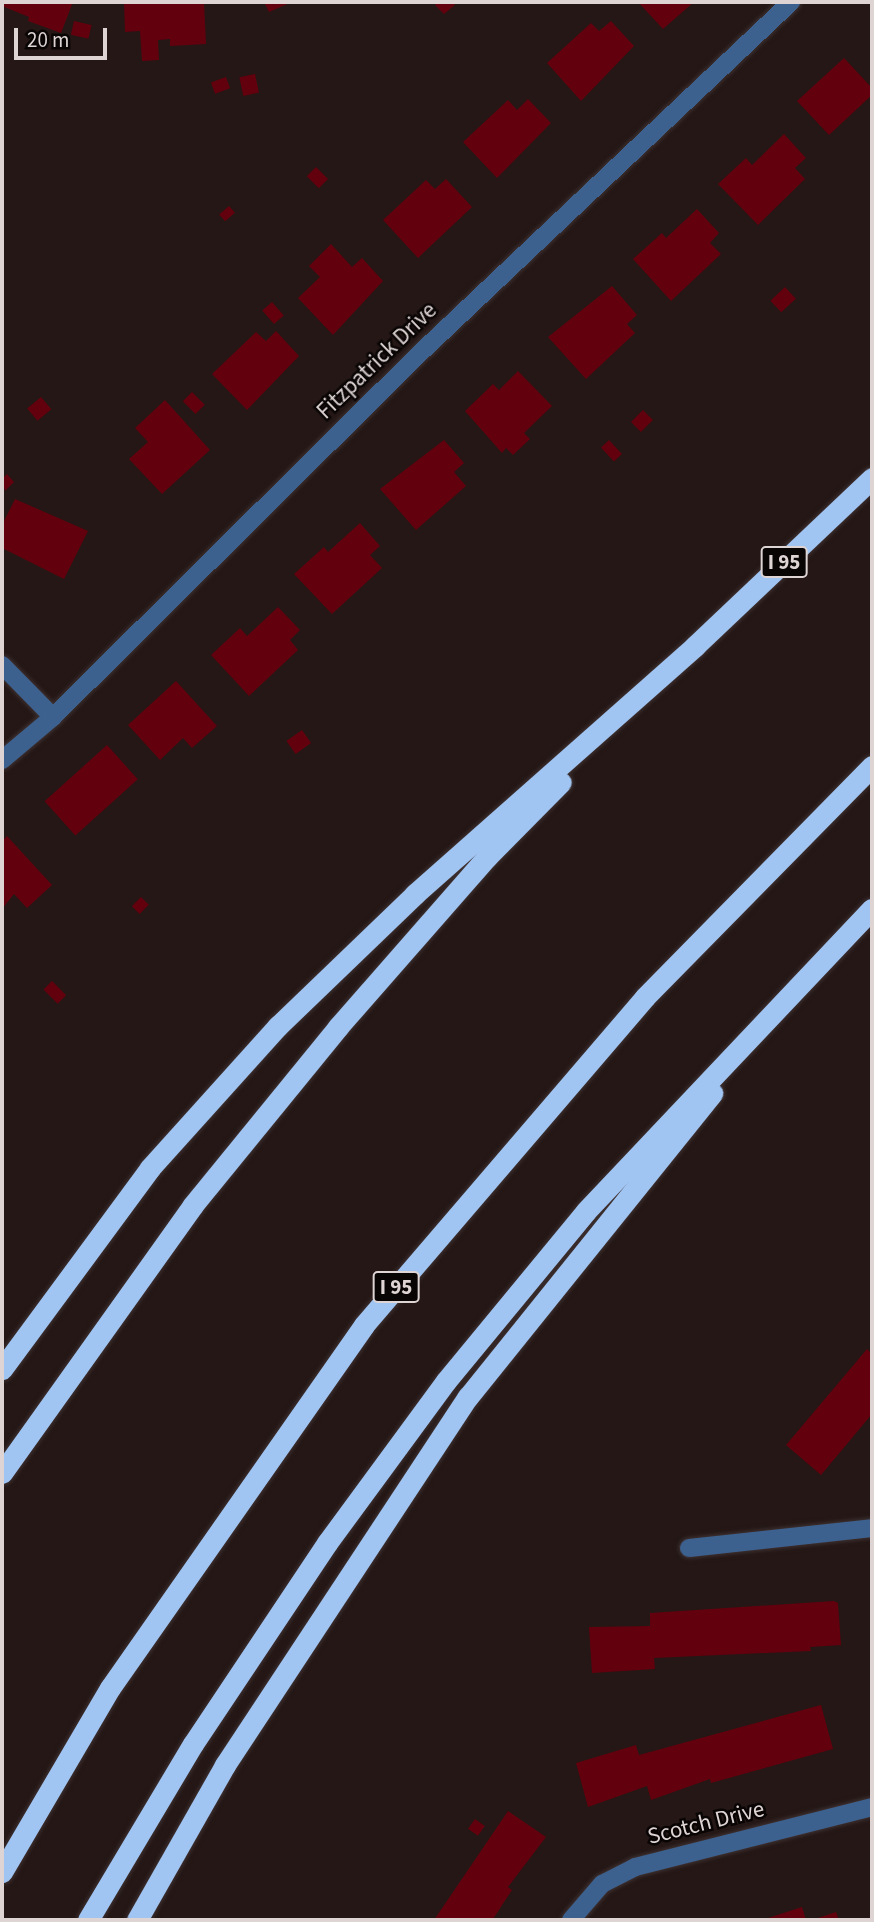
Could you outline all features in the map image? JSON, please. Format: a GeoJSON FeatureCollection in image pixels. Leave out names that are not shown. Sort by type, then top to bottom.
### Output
{"type":"FeatureCollection","features":[{"type":"Feature","properties":{"kind":"highway","name":"I 95"},"geometry":{"type":"LineString","coordinates":[[2,1473],[185,1216],[338,1027],[487,857],[695,646],[872,478]]}},
{"type":"Feature","properties":{"kind":"highway"},"geometry":{"type":"LineString","coordinates":[[2,1369],[150,1168],[278,1026],[415,894],[695,646]]}},
{"type":"Feature","properties":{"kind":"highway","name":"I 95"},"geometry":{"type":"LineString","coordinates":[[2,1872],[110,1688],[365,1325],[645,997],[872,766]]}},
{"type":"Feature","properties":{"kind":"highway"},"geometry":{"type":"LineString","coordinates":[[88,1920],[193,1744],[327,1543],[446,1381],[586,1211],[872,911]]}},
{"type":"Feature","properties":{"kind":"highway"},"geometry":{"type":"LineString","coordinates":[[137,1920],[225,1765],[468,1396],[730,1072],[872,911]]}},
{"type":"Feature","properties":{"kind":"street","name":"Fitzpatrick Drive"},"geometry":{"type":"LineString","coordinates":[[2,760],[52,716],[418,355],[791,2]]}},
{"type":"Feature","properties":{"kind":"street"},"geometry":{"type":"LineString","coordinates":[[2,665],[52,716]]}},
{"type":"Feature","properties":{"kind":"street"},"geometry":{"type":"LineString","coordinates":[[689,1548],[872,1528]]}},
{"type":"Feature","properties":{"kind":"street","name":"Scotch Drive"},"geometry":{"type":"LineString","coordinates":[[571,1920],[602,1884],[635,1867],[872,1807]]}},
{"type":"Feature","properties":{"kind":"building"},"geometry":{"type":"Polygon","coordinates":[[[4,2],[73,2],[61,33],[28,21],[29,17],[2,6],[4,2]]]}},
{"type":"Feature","properties":{"kind":"building"},"geometry":{"type":"Polygon","coordinates":[[[124,2],[204,2],[206,44],[170,46],[170,39],[158,40],[159,60],[142,61],[140,31],[125,32],[124,2]]]}},
{"type":"Feature","properties":{"kind":"building"},"geometry":{"type":"Polygon","coordinates":[[[264,2],[292,2],[269,12],[264,2]]]}},
{"type":"Feature","properties":{"kind":"building"},"geometry":{"type":"Polygon","coordinates":[[[438,2],[452,2],[455,5],[444,14],[435,5],[438,2]]]}},
{"type":"Feature","properties":{"kind":"building"},"geometry":{"type":"Polygon","coordinates":[[[638,2],[694,2],[663,29],[638,2]]]}},
{"type":"Feature","properties":{"kind":"building"},"geometry":{"type":"Polygon","coordinates":[[[74,21],[92,25],[88,39],[71,35],[74,21]]]}},
{"type":"Feature","properties":{"kind":"building"},"geometry":{"type":"Polygon","coordinates":[[[611,21],[634,46],[581,101],[547,63],[591,23],[599,31],[611,21]]]}},
{"type":"Feature","properties":{"kind":"building"},"geometry":{"type":"Polygon","coordinates":[[[844,58],[872,88],[872,95],[829,135],[797,101],[844,58]]]}},
{"type":"Feature","properties":{"kind":"building"},"geometry":{"type":"Polygon","coordinates":[[[255,74],[259,93],[243,96],[239,77],[255,74]]]}},
{"type":"Feature","properties":{"kind":"building"},"geometry":{"type":"Polygon","coordinates":[[[226,77],[230,88],[215,94],[211,82],[226,77]]]}},
{"type":"Feature","properties":{"kind":"building"},"geometry":{"type":"Polygon","coordinates":[[[528,99],[551,123],[497,178],[463,142],[508,100],[517,110],[528,99]]]}},
{"type":"Feature","properties":{"kind":"building"},"geometry":{"type":"Polygon","coordinates":[[[784,134],[806,158],[795,168],[805,179],[758,225],[718,184],[746,158],[752,165],[784,134]]]}},
{"type":"Feature","properties":{"kind":"building"},"geometry":{"type":"Polygon","coordinates":[[[316,167],[328,179],[319,188],[307,176],[316,167]]]}},
{"type":"Feature","properties":{"kind":"building"},"geometry":{"type":"Polygon","coordinates":[[[446,179],[472,207],[418,258],[383,220],[426,180],[435,189],[446,179]]]}},
{"type":"Feature","properties":{"kind":"building"},"geometry":{"type":"Polygon","coordinates":[[[229,206],[235,213],[225,221],[219,215],[229,206]]]}},
{"type":"Feature","properties":{"kind":"building"},"geometry":{"type":"Polygon","coordinates":[[[697,209],[719,233],[710,243],[721,254],[671,301],[633,259],[662,233],[666,238],[697,209]]]}},
{"type":"Feature","properties":{"kind":"building"},"geometry":{"type":"Polygon","coordinates":[[[331,244],[352,267],[362,258],[383,281],[333,335],[298,298],[320,277],[309,266],[331,244]]]}},
{"type":"Feature","properties":{"kind":"building"},"geometry":{"type":"Polygon","coordinates":[[[612,286],[637,315],[627,324],[635,333],[586,379],[548,337],[612,286]]]}},
{"type":"Feature","properties":{"kind":"building"},"geometry":{"type":"Polygon","coordinates":[[[785,287],[796,299],[781,312],[770,301],[785,287]]]}},
{"type":"Feature","properties":{"kind":"building"},"geometry":{"type":"Polygon","coordinates":[[[272,302],[284,316],[274,324],[262,311],[272,302]]]}},
{"type":"Feature","properties":{"kind":"building"},"geometry":{"type":"Polygon","coordinates":[[[276,331],[299,356],[247,410],[212,374],[256,332],[266,341],[276,331]]]}},
{"type":"Feature","properties":{"kind":"building"},"geometry":{"type":"Polygon","coordinates":[[[518,371],[552,406],[524,433],[530,439],[513,455],[506,448],[502,453],[465,411],[493,384],[499,390],[518,371]]]}},
{"type":"Feature","properties":{"kind":"building"},"geometry":{"type":"Polygon","coordinates":[[[192,392],[205,405],[196,414],[183,401],[192,392]]]}},
{"type":"Feature","properties":{"kind":"building"},"geometry":{"type":"Polygon","coordinates":[[[41,397],[51,409],[37,421],[27,409],[41,397]]]}},
{"type":"Feature","properties":{"kind":"building"},"geometry":{"type":"Polygon","coordinates":[[[165,400],[210,450],[162,494],[129,459],[148,442],[135,428],[165,400]]]}},
{"type":"Feature","properties":{"kind":"building"},"geometry":{"type":"Polygon","coordinates":[[[643,410],[653,420],[641,432],[631,422],[643,410]]]}},
{"type":"Feature","properties":{"kind":"building"},"geometry":{"type":"Polygon","coordinates":[[[444,440],[464,463],[454,472],[466,486],[416,530],[380,489],[444,440]]]}},
{"type":"Feature","properties":{"kind":"building"},"geometry":{"type":"Polygon","coordinates":[[[609,440],[622,454],[614,461],[601,448],[609,440]]]}},
{"type":"Feature","properties":{"kind":"building"},"geometry":{"type":"Polygon","coordinates":[[[7,474],[14,482],[5,491],[2,479],[7,474]]]}},
{"type":"Feature","properties":{"kind":"building"},"geometry":{"type":"Polygon","coordinates":[[[15,499],[88,531],[64,579],[2,548],[2,525],[15,499]]]}},
{"type":"Feature","properties":{"kind":"building"},"geometry":{"type":"Polygon","coordinates":[[[360,523],[380,546],[370,555],[382,568],[332,614],[294,574],[324,547],[328,552],[360,523]]]}},
{"type":"Feature","properties":{"kind":"building"},"geometry":{"type":"Polygon","coordinates":[[[278,607],[300,630],[290,640],[298,650],[249,696],[211,655],[240,628],[247,636],[278,607]]]}},
{"type":"Feature","properties":{"kind":"building"},"geometry":{"type":"Polygon","coordinates":[[[176,681],[217,726],[192,748],[183,738],[160,760],[128,725],[176,681]]]}},
{"type":"Feature","properties":{"kind":"building"},"geometry":{"type":"Polygon","coordinates":[[[302,730],[311,743],[296,754],[286,741],[302,730]]]}},
{"type":"Feature","properties":{"kind":"building"},"geometry":{"type":"Polygon","coordinates":[[[107,745],[138,779],[75,835],[45,801],[107,745]]]}},
{"type":"Feature","properties":{"kind":"building"},"geometry":{"type":"Polygon","coordinates":[[[7,836],[52,885],[27,908],[14,894],[2,909],[2,841],[7,836]]]}},
{"type":"Feature","properties":{"kind":"building"},"geometry":{"type":"Polygon","coordinates":[[[141,897],[149,905],[140,914],[132,906],[141,897]]]}},
{"type":"Feature","properties":{"kind":"building"},"geometry":{"type":"Polygon","coordinates":[[[52,981],[66,995],[58,1004],[44,989],[52,981]]]}},
{"type":"Feature","properties":{"kind":"building"},"geometry":{"type":"Polygon","coordinates":[[[867,1349],[872,1354],[872,1414],[821,1475],[786,1445],[867,1349]]]}},
{"type":"Feature","properties":{"kind":"building"},"geometry":{"type":"Polygon","coordinates":[[[834,1601],[838,1603],[841,1645],[810,1647],[811,1651],[654,1658],[655,1669],[592,1673],[589,1627],[650,1626],[650,1613],[834,1601]]]}},
{"type":"Feature","properties":{"kind":"building"},"geometry":{"type":"Polygon","coordinates":[[[821,1705],[833,1749],[711,1783],[710,1779],[651,1800],[647,1786],[588,1807],[576,1763],[636,1745],[639,1755],[821,1705]]]}},
{"type":"Feature","properties":{"kind":"building"},"geometry":{"type":"Polygon","coordinates":[[[508,1811],[546,1837],[508,1887],[512,1890],[495,1916],[492,1920],[434,1920],[508,1811]]]}},
{"type":"Feature","properties":{"kind":"building"},"geometry":{"type":"Polygon","coordinates":[[[475,1819],[485,1826],[478,1836],[468,1829],[475,1819]]]}},
{"type":"Feature","properties":{"kind":"building"},"geometry":{"type":"Polygon","coordinates":[[[802,1907],[806,1920],[762,1920],[802,1907]]]}},
{"type":"Feature","properties":{"kind":"building"},"geometry":{"type":"Polygon","coordinates":[[[836,1912],[839,1920],[812,1920],[836,1912]]]}}]}
